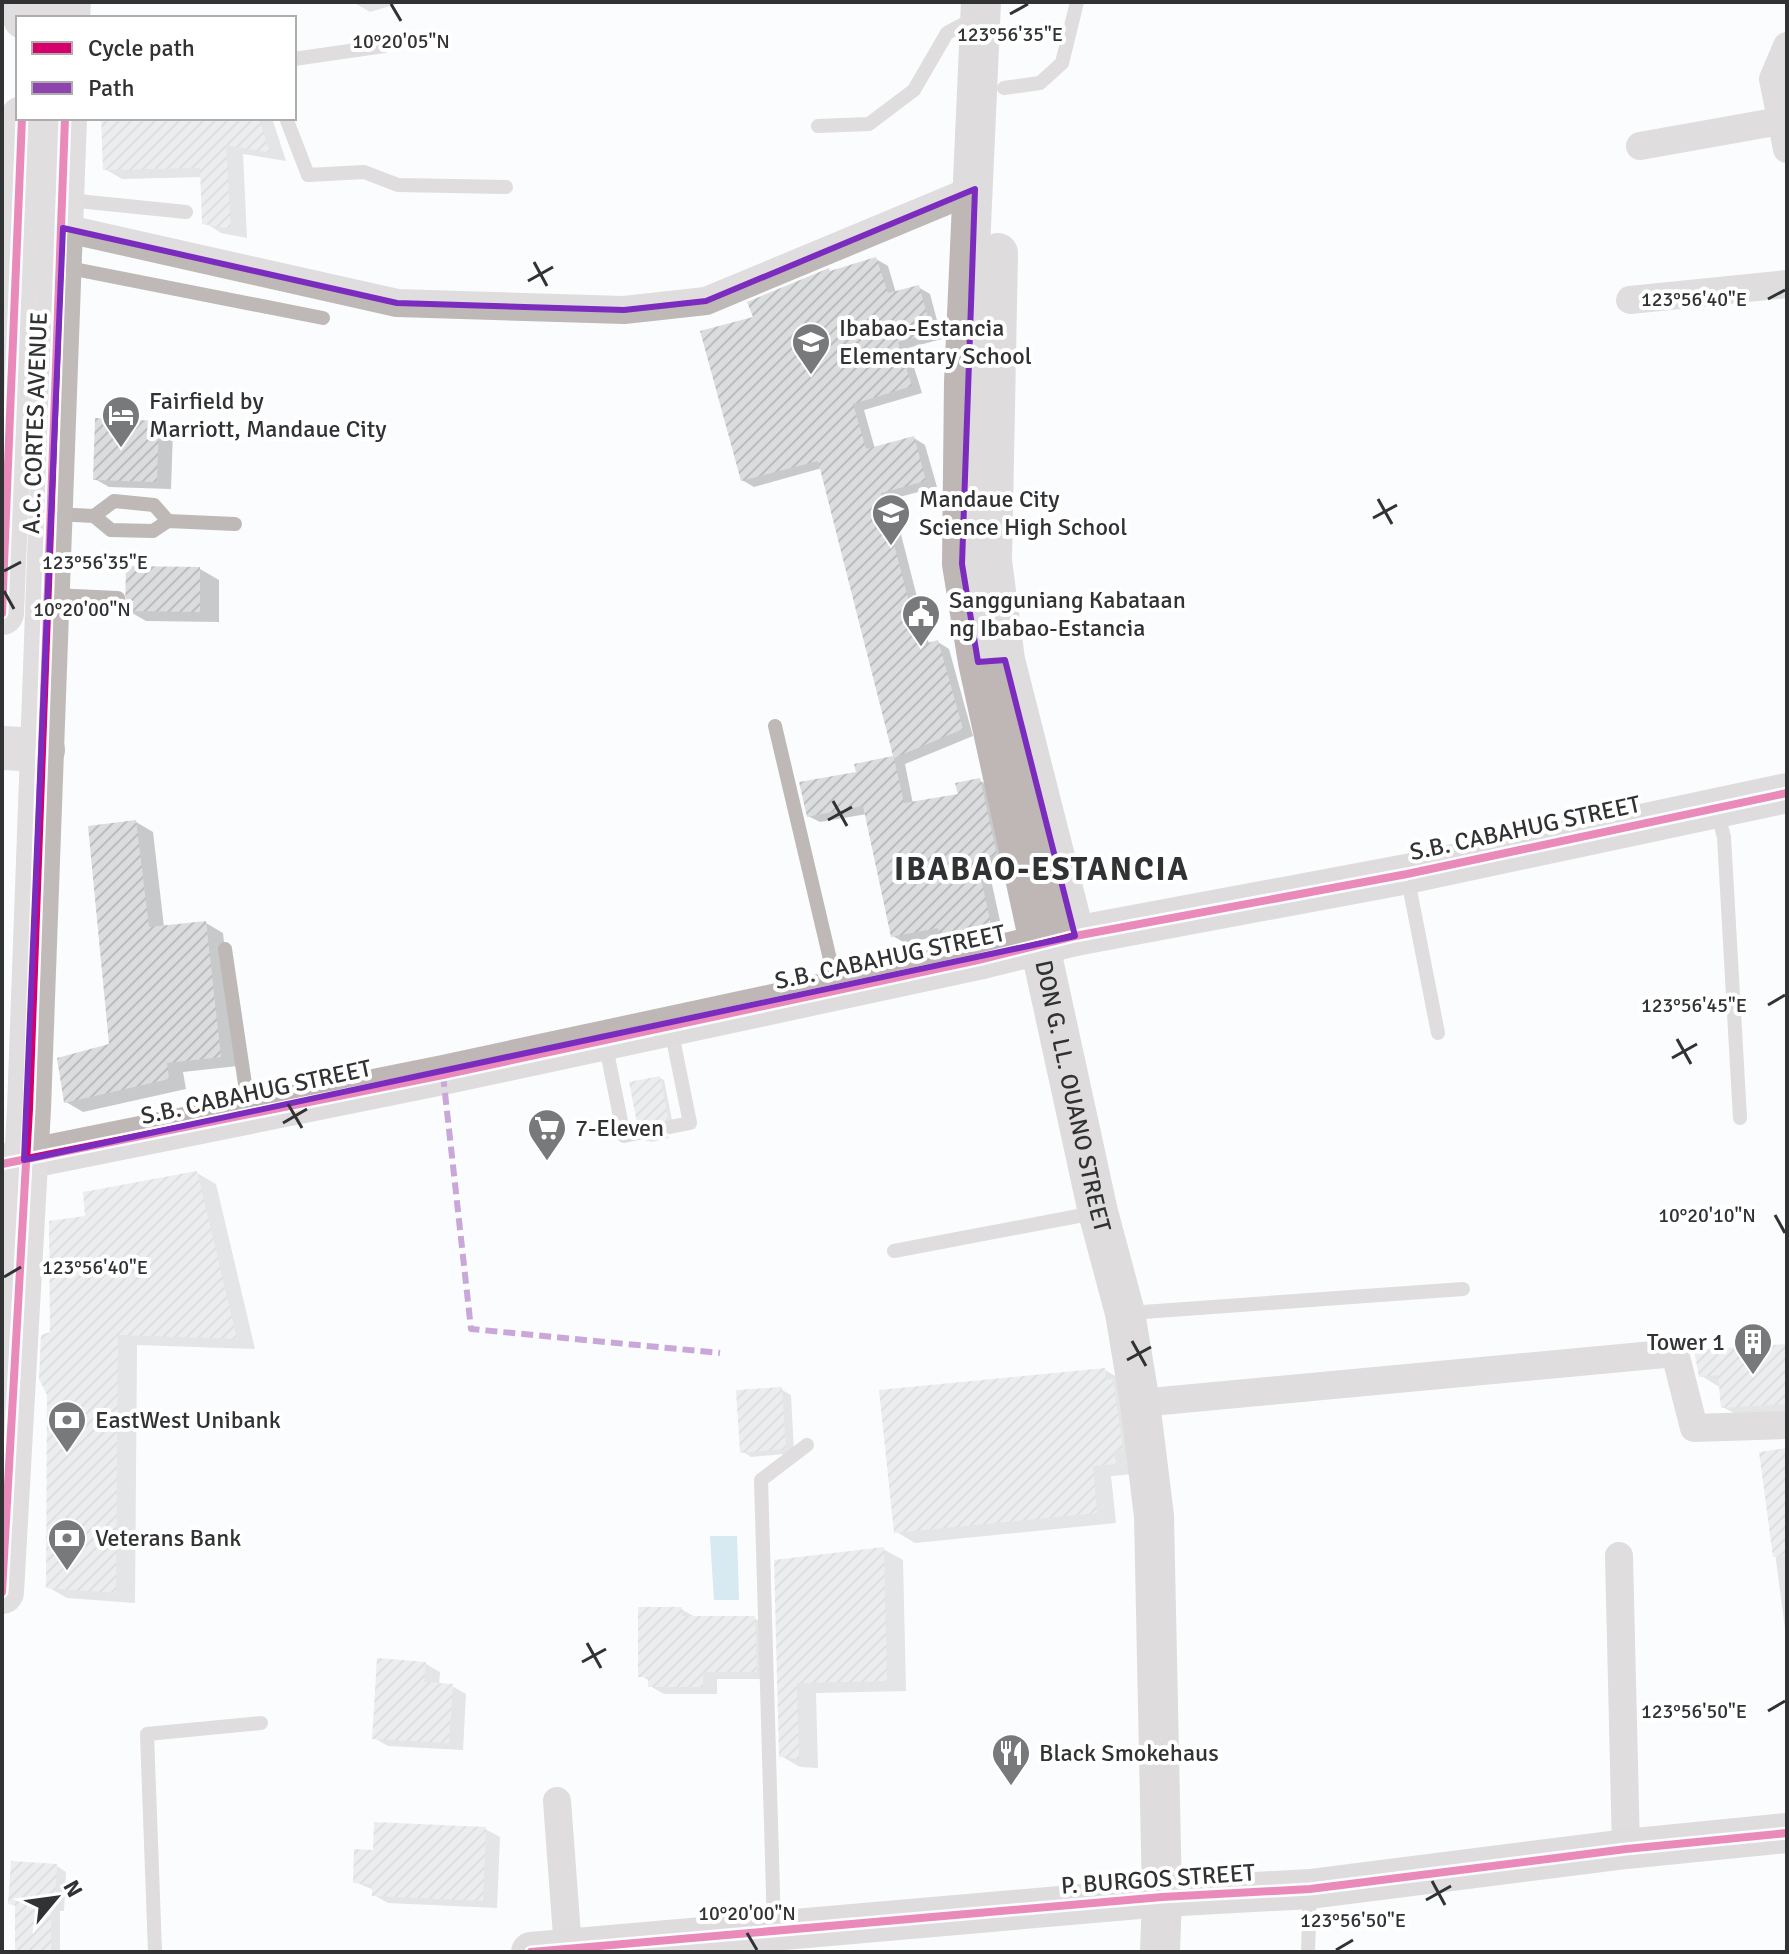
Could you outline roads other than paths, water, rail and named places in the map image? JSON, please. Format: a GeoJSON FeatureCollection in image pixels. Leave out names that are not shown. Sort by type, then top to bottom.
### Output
{"type":"FeatureCollection","features":[{"type":"Feature","properties":{"kind":"main road","name":"A.C. CORTES AVENUE"},"geometry":{"type":"LineString","coordinates":[[2,1592],[23,749],[47,594],[51,514],[35,238],[22,120]]}},
{"type":"Feature","properties":{"kind":"main road","name":"A.C. CORTES AVENUE"},"geometry":{"type":"LineString","coordinates":[[2,613],[6,413],[35,238],[64,120]]}},
{"type":"Feature","properties":{"kind":"street","name":"DON G. LL. OUANO STREET"},"geometry":{"type":"LineString","coordinates":[[981,316],[1004,88],[990,6]]}},
{"type":"Feature","properties":{"kind":"street","name":"DON G. LL. OUANO STREET"},"geometry":{"type":"LineString","coordinates":[[990,6],[975,189],[992,561],[991,661],[1058,940],[1098,1212],[1125,1313],[1140,1403],[1155,1529],[1162,1897],[1160,1952]]}},
{"type":"Feature","properties":{"kind":"street"},"geometry":{"type":"LineString","coordinates":[[1640,146],[1784,135],[1773,79],[1787,46]]}},
{"type":"Feature","properties":{"kind":"street"},"geometry":{"type":"LineString","coordinates":[[35,238],[397,303],[624,310],[706,301],[975,189]]}},
{"type":"Feature","properties":{"kind":"street"},"geometry":{"type":"LineString","coordinates":[[1630,300],[1787,284]]}},
{"type":"Feature","properties":{"kind":"street","name":"S.B. CABAHUG STREET"},"geometry":{"type":"LineString","coordinates":[[13,1162],[670,1025],[1058,940],[1407,874],[1787,793]]}},
{"type":"Feature","properties":{"kind":"street"},"geometry":{"type":"LineString","coordinates":[[1140,1403],[1675,1353],[1694,1428],[1787,1425]]}},
{"type":"Feature","properties":{"kind":"street"},"geometry":{"type":"LineString","coordinates":[[1619,1556],[1626,1849]]}},
{"type":"Feature","properties":{"kind":"street"},"geometry":{"type":"LineString","coordinates":[[549,1950],[557,1801]]}},
{"type":"Feature","properties":{"kind":"street","name":"P. BURGOS STREET"},"geometry":{"type":"LineString","coordinates":[[549,1950],[1162,1897],[1310,1889],[1626,1849],[1787,1833]]}},
{"type":"Feature","properties":{"kind":"lane"},"geometry":{"type":"LineString","coordinates":[[1004,88],[1040,83],[1062,63],[1077,2]]}},
{"type":"Feature","properties":{"kind":"lane"},"geometry":{"type":"LineString","coordinates":[[818,126],[869,124],[914,90],[947,33],[990,6]]}},
{"type":"Feature","properties":{"kind":"lane"},"geometry":{"type":"LineString","coordinates":[[296,59],[384,46]]}},
{"type":"Feature","properties":{"kind":"lane"},"geometry":{"type":"LineString","coordinates":[[287,120],[308,175],[364,172],[398,185],[506,187]]}},
{"type":"Feature","properties":{"kind":"lane"},"geometry":{"type":"LineString","coordinates":[[35,238],[186,212]]}},
{"type":"Feature","properties":{"kind":"lane"},"geometry":{"type":"LineString","coordinates":[[35,238],[323,318]]}},
{"type":"Feature","properties":{"kind":"lane"},"geometry":{"type":"LineString","coordinates":[[94,516],[114,501],[154,505],[168,521]]}},
{"type":"Feature","properties":{"kind":"lane"},"geometry":{"type":"LineString","coordinates":[[51,514],[94,516],[111,530],[153,531],[168,521],[235,524]]}},
{"type":"Feature","properties":{"kind":"lane"},"geometry":{"type":"LineString","coordinates":[[47,594],[118,598]]}},
{"type":"Feature","properties":{"kind":"lane"},"geometry":{"type":"LineString","coordinates":[[775,726],[837,989]]}},
{"type":"Feature","properties":{"kind":"lane"},"geometry":{"type":"LineString","coordinates":[[1716,807],[1724,837],[1740,1118]]}},
{"type":"Feature","properties":{"kind":"lane"},"geometry":{"type":"LineString","coordinates":[[1407,874],[1438,1033]]}},
{"type":"Feature","properties":{"kind":"lane"},"geometry":{"type":"LineString","coordinates":[[225,949],[250,1113]]}},
{"type":"Feature","properties":{"kind":"lane"},"geometry":{"type":"LineString","coordinates":[[670,1025],[690,1123],[670,1127]]}},
{"type":"Feature","properties":{"kind":"lane"},"geometry":{"type":"LineString","coordinates":[[604,1039],[624,1136],[639,1133]]}},
{"type":"Feature","properties":{"kind":"lane"},"geometry":{"type":"LineString","coordinates":[[894,1251],[1098,1212]]}},
{"type":"Feature","properties":{"kind":"lane"},"geometry":{"type":"LineString","coordinates":[[1125,1313],[1463,1289]]}},
{"type":"Feature","properties":{"kind":"lane"},"geometry":{"type":"LineString","coordinates":[[774,1932],[761,1480],[807,1445]]}},
{"type":"Feature","properties":{"kind":"lane"},"geometry":{"type":"LineString","coordinates":[[155,1952],[149,1855],[147,1734],[261,1723]]}},
{"type":"Feature","properties":{"kind":"lane"},"geometry":{"type":"LineString","coordinates":[[1308,1952],[1310,1889]]}},
{"type":"Feature","properties":{"kind":"water"},"geometry":{"type":"Polygon","coordinates":[[[710,1536],[737,1536],[739,1600],[714,1600],[710,1536]]]}},
{"type":"Feature","properties":{"kind":"place","name":"Ibabao-Estancia Elementary School"},"geometry":{"type":"Point","coordinates":[811,376]}},
{"type":"Feature","properties":{"kind":"place","name":"Fairfield by Marriott, Mandaue City"},"geometry":{"type":"Point","coordinates":[121,449]}},
{"type":"Feature","properties":{"kind":"place","name":"Mandaue City Science High School"},"geometry":{"type":"Point","coordinates":[891,547]}},
{"type":"Feature","properties":{"kind":"place","name":"Sangguniang Kabataan ng Ibabao-Estancia"},"geometry":{"type":"Point","coordinates":[921,648]}},
{"type":"Feature","properties":{"kind":"place","name":"7-Eleven"},"geometry":{"type":"Point","coordinates":[547,1162]}},
{"type":"Feature","properties":{"kind":"place","name":"Tower 1"},"geometry":{"type":"Point","coordinates":[1753,1376]}},
{"type":"Feature","properties":{"kind":"place","name":"EastWest Unibank"},"geometry":{"type":"Point","coordinates":[67,1454]}},
{"type":"Feature","properties":{"kind":"place","name":"Veterans Bank"},"geometry":{"type":"Point","coordinates":[67,1572]}},
{"type":"Feature","properties":{"kind":"place","name":"Black Smokehaus"},"geometry":{"type":"Point","coordinates":[1011,1787]}},
{"type":"Feature","properties":{"kind":"district","name":"IBABAO-ESTANCIA"},"geometry":{"type":"Point","coordinates":[1042,869]}}]}
